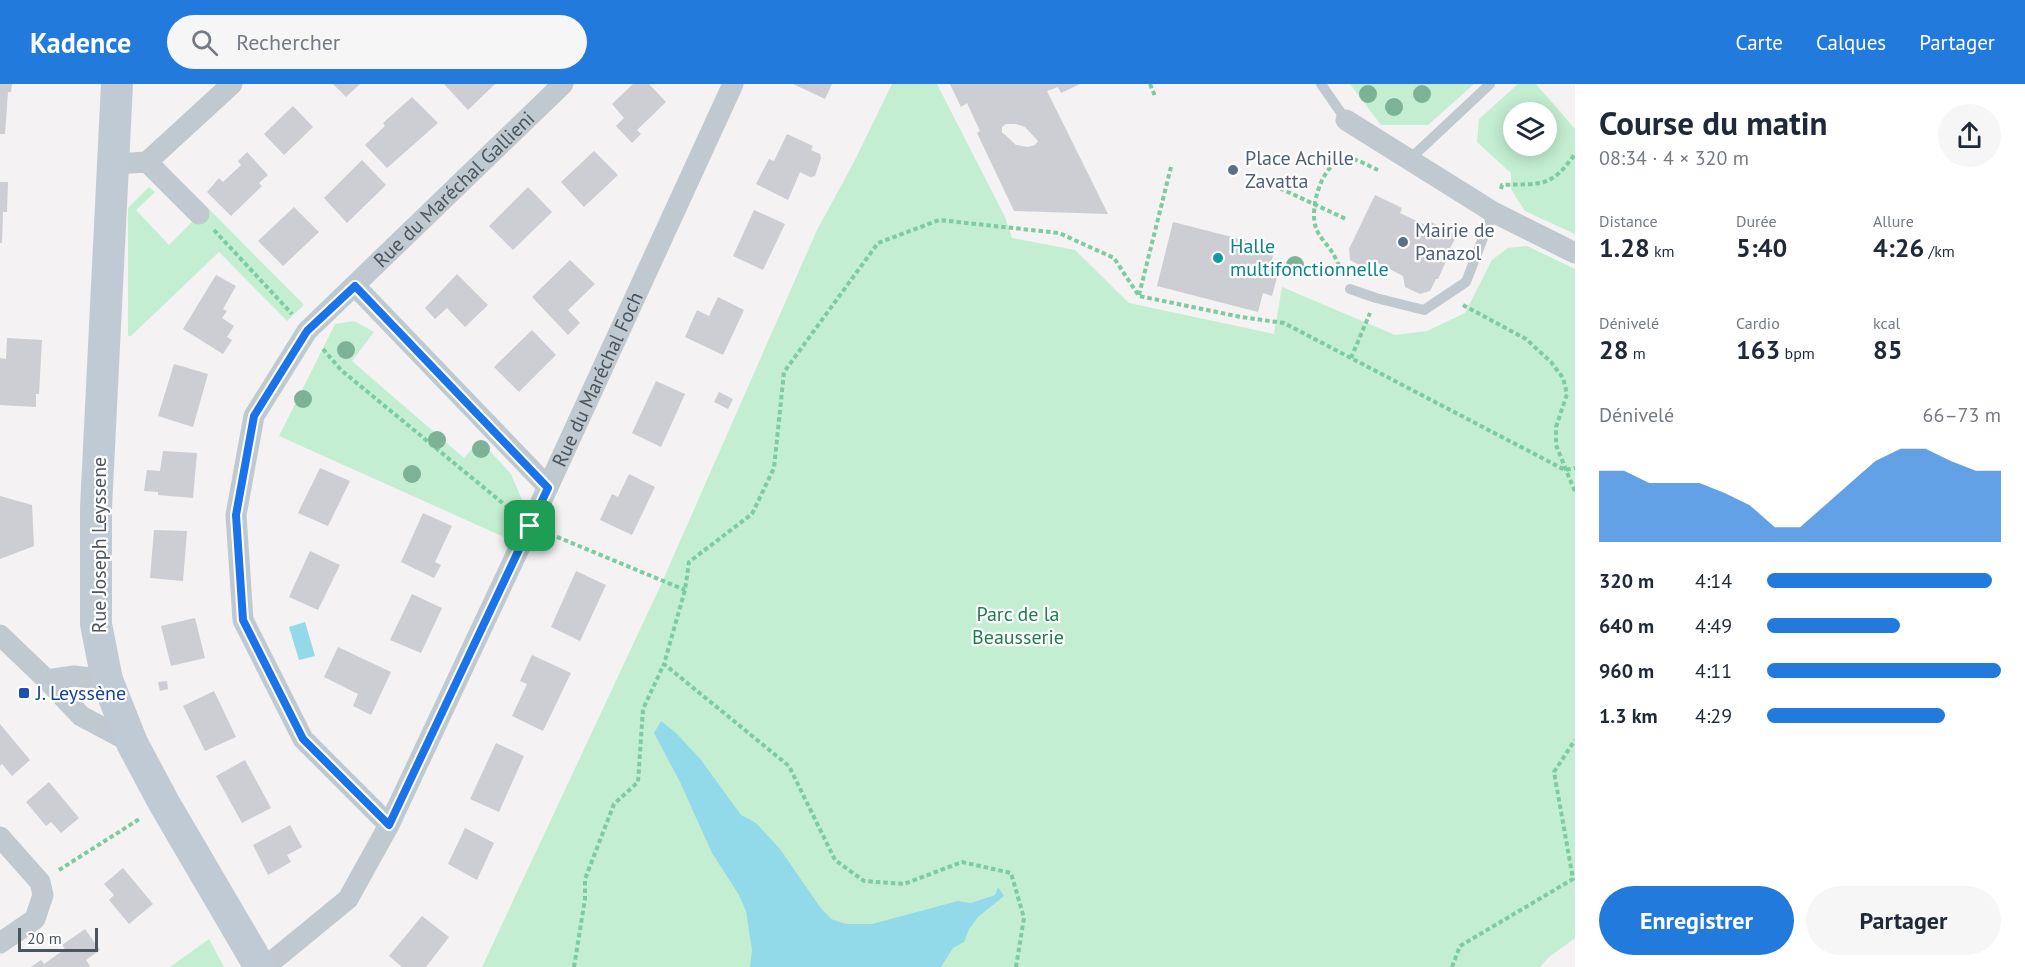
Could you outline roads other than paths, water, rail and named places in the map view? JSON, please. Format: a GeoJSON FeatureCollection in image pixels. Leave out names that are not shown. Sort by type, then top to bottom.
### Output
{"type":"FeatureCollection","features":[{"type":"Feature","properties":{"kind":"street","name":"Rue Joseph Leyssene"},"geometry":{"type":"LineString","coordinates":[[117,84],[96,508],[96,624],[107,680],[132,743],[164,802],[263,967]]}},
{"type":"Feature","properties":{"kind":"street"},"geometry":{"type":"LineString","coordinates":[[113,164],[147,162],[232,84]]}},
{"type":"Feature","properties":{"kind":"street","name":"Rue du Maréchal Gallieni"},"geometry":{"type":"LineString","coordinates":[[389,825],[303,739],[243,620],[236,515],[254,416],[307,331],[563,84]]}},
{"type":"Feature","properties":{"kind":"street","name":"Rue du Maréchal Foch"},"geometry":{"type":"LineString","coordinates":[[263,967],[348,899],[389,825],[548,488],[733,84]]}},
{"type":"Feature","properties":{"kind":"street"},"geometry":{"type":"LineString","coordinates":[[1346,120],[1493,212],[1575,253]]}},
{"type":"Feature","properties":{"kind":"street"},"geometry":{"type":"LineString","coordinates":[[147,162],[199,214]]}},
{"type":"Feature","properties":{"kind":"street"},"geometry":{"type":"LineString","coordinates":[[355,286],[548,488]]}},
{"type":"Feature","properties":{"kind":"street"},"geometry":{"type":"LineString","coordinates":[[0,635],[47,680],[81,717],[132,743]]}},
{"type":"Feature","properties":{"kind":"street"},"geometry":{"type":"LineString","coordinates":[[47,680],[74,676],[107,680]]}},
{"type":"Feature","properties":{"kind":"street"},"geometry":{"type":"LineString","coordinates":[[0,837],[40,882],[43,896],[34,919],[0,943]]}},
{"type":"Feature","properties":{"kind":"lane"},"geometry":{"type":"LineString","coordinates":[[1321,84],[1346,120]]}},
{"type":"Feature","properties":{"kind":"lane"},"geometry":{"type":"LineString","coordinates":[[1410,159],[1490,84]]}},
{"type":"Feature","properties":{"kind":"lane"},"geometry":{"type":"LineString","coordinates":[[1350,289],[1424,310],[1466,282],[1493,212]]}},
{"type":"Feature","properties":{"kind":"water"},"geometry":{"type":"Polygon","coordinates":[[[305,622],[315,656],[299,660],[289,627],[305,622]]]}},
{"type":"Feature","properties":{"kind":"water"},"geometry":{"type":"Polygon","coordinates":[[[661,721],[676,733],[701,760],[741,815],[756,823],[780,849],[820,907],[831,919],[846,924],[872,924],[958,901],[971,903],[995,895],[998,887],[1004,896],[978,917],[969,929],[964,942],[953,948],[941,967],[750,967],[752,950],[746,911],[739,895],[712,853],[680,782],[654,733],[661,721]]]}},
{"type":"Feature","properties":{"kind":"place","name":"Place Achille Zavatta"},"geometry":{"type":"Point","coordinates":[1233,170]}},
{"type":"Feature","properties":{"kind":"place","name":"Mairie de Panazol"},"geometry":{"type":"Point","coordinates":[1403,242]}},
{"type":"Feature","properties":{"kind":"place","name":"Halle multifonctionnelle"},"geometry":{"type":"Point","coordinates":[1218,258]}},
{"type":"Feature","properties":{"kind":"place","name":"J. Leyssène"},"geometry":{"type":"Point","coordinates":[24,693]}},
{"type":"Feature","properties":{"kind":"park label","name":"Parc de la Beausserie"},"geometry":{"type":"Point","coordinates":[1018,626]}}]}
